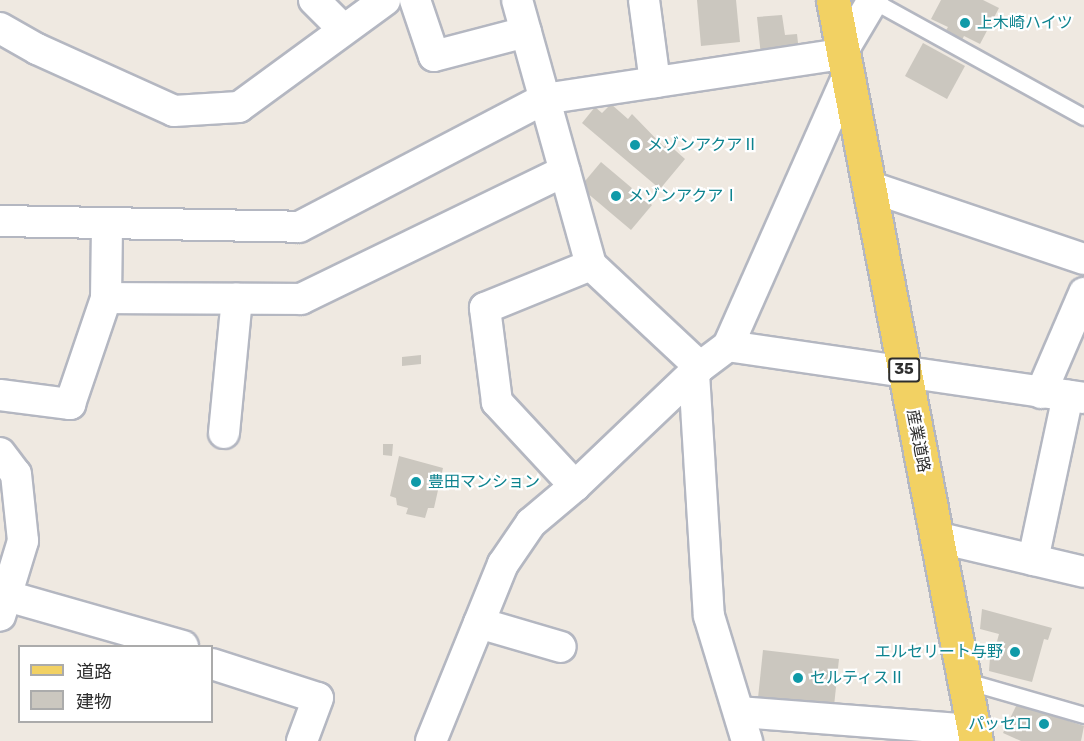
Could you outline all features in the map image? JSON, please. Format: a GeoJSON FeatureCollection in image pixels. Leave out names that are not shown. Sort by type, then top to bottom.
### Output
{"type":"FeatureCollection","features":[{"type":"Feature","properties":{"kind":"main road","name":"産業道路"},"geometry":{"type":"LineString","coordinates":[[833,0],[844,67],[976,738]]}},
{"type":"Feature","properties":{"kind":"street"},"geometry":{"type":"LineString","coordinates":[[315,0],[343,29]]}},
{"type":"Feature","properties":{"kind":"street"},"geometry":{"type":"LineString","coordinates":[[0,28],[37,49],[174,111],[238,107],[385,0]]}},
{"type":"Feature","properties":{"kind":"street"},"geometry":{"type":"LineString","coordinates":[[415,0],[434,56],[526,32]]}},
{"type":"Feature","properties":{"kind":"street"},"geometry":{"type":"LineString","coordinates":[[517,0],[591,265],[697,370],[709,616],[747,741]]}},
{"type":"Feature","properties":{"kind":"street"},"geometry":{"type":"LineString","coordinates":[[644,0],[655,82]]}},
{"type":"Feature","properties":{"kind":"street"},"geometry":{"type":"LineString","coordinates":[[431,741],[503,564],[531,523],[575,486],[697,370],[728,346],[873,0]]}},
{"type":"Feature","properties":{"kind":"street"},"geometry":{"type":"LineString","coordinates":[[0,221],[299,227],[544,99],[655,82],[844,67]]}},
{"type":"Feature","properties":{"kind":"street"},"geometry":{"type":"LineString","coordinates":[[106,298],[301,299],[565,171]]}},
{"type":"Feature","properties":{"kind":"street"},"geometry":{"type":"LineString","coordinates":[[868,186],[1084,259]]}},
{"type":"Feature","properties":{"kind":"street"},"geometry":{"type":"LineString","coordinates":[[0,395],[70,404],[106,298],[107,224]]}},
{"type":"Feature","properties":{"kind":"street"},"geometry":{"type":"LineString","coordinates":[[575,486],[497,402],[485,308],[591,265]]}},
{"type":"Feature","properties":{"kind":"street"},"geometry":{"type":"LineString","coordinates":[[1033,560],[1084,293]]}},
{"type":"Feature","properties":{"kind":"street"},"geometry":{"type":"LineString","coordinates":[[224,433],[237,299]]}},
{"type":"Feature","properties":{"kind":"street"},"geometry":{"type":"LineString","coordinates":[[728,346],[1064,395]]}},
{"type":"Feature","properties":{"kind":"street"},"geometry":{"type":"LineString","coordinates":[[0,453],[16,474],[23,541],[3,606],[178,645]]}},
{"type":"Feature","properties":{"kind":"street"},"geometry":{"type":"LineString","coordinates":[[936,537],[1084,572]]}},
{"type":"Feature","properties":{"kind":"street"},"geometry":{"type":"LineString","coordinates":[[479,623],[561,648]]}},
{"type":"Feature","properties":{"kind":"street"},"geometry":{"type":"LineString","coordinates":[[213,664],[318,699],[302,741]]}},
{"type":"Feature","properties":{"kind":"street"},"geometry":{"type":"LineString","coordinates":[[740,712],[976,738]]}},
{"type":"Feature","properties":{"kind":"lane"},"geometry":{"type":"LineString","coordinates":[[873,0],[1084,117]]}},
{"type":"Feature","properties":{"kind":"lane"},"geometry":{"type":"LineString","coordinates":[[963,680],[1084,715]]}},
{"type":"Feature","properties":{"kind":"building"},"geometry":{"type":"Polygon","coordinates":[[[697,0],[736,0],[740,42],[701,46],[697,0]]]}},
{"type":"Feature","properties":{"kind":"building","name":"上木崎ハイツ"},"geometry":{"type":"Polygon","coordinates":[[[941,0],[983,0],[999,8],[980,44],[964,36],[960,44],[943,35],[948,27],[931,19],[941,0]]]}},
{"type":"Feature","properties":{"kind":"building"},"geometry":{"type":"Polygon","coordinates":[[[782,15],[785,35],[797,34],[799,52],[761,56],[757,17],[782,15]]]}},
{"type":"Feature","properties":{"kind":"building"},"geometry":{"type":"Polygon","coordinates":[[[923,43],[965,66],[947,99],[905,76],[923,43]]]}},
{"type":"Feature","properties":{"kind":"building","name":"メゾンアクアⅡ"},"geometry":{"type":"Polygon","coordinates":[[[611,104],[628,119],[632,114],[664,147],[667,143],[685,159],[660,189],[582,123],[595,107],[602,113],[611,104]]]}},
{"type":"Feature","properties":{"kind":"building","name":"メゾンアクアⅠ"},"geometry":{"type":"Polygon","coordinates":[[[601,162],[652,205],[631,230],[580,187],[601,162]]]}},
{"type":"Feature","properties":{"kind":"building"},"geometry":{"type":"Polygon","coordinates":[[[421,355],[421,364],[402,366],[402,357],[421,355]]]}},
{"type":"Feature","properties":{"kind":"building"},"geometry":{"type":"Polygon","coordinates":[[[383,444],[393,444],[392,456],[383,455],[383,444]]]}},
{"type":"Feature","properties":{"kind":"building","name":"豊田マンション"},"geometry":{"type":"Polygon","coordinates":[[[399,456],[443,468],[434,508],[428,508],[425,518],[406,514],[408,508],[397,505],[396,498],[390,496],[399,456]]]}},
{"type":"Feature","properties":{"kind":"building","name":"エルセリート与野"},"geometry":{"type":"Polygon","coordinates":[[[982,609],[1052,628],[1048,640],[1044,639],[1032,682],[989,671],[991,644],[996,645],[999,634],[980,629],[982,609]]]}},
{"type":"Feature","properties":{"kind":"building","name":"セルティスⅡ"},"geometry":{"type":"Polygon","coordinates":[[[763,650],[839,659],[834,706],[758,698],[763,650]]]}},
{"type":"Feature","properties":{"kind":"building","name":"パッセロ"},"geometry":{"type":"Polygon","coordinates":[[[1017,704],[1084,726],[1081,741],[1021,741],[1003,733],[1017,704]]]}},
{"type":"Feature","properties":{"kind":"place","name":"上木崎ハイツ"},"geometry":{"type":"Point","coordinates":[965,23]}},
{"type":"Feature","properties":{"kind":"place","name":"メゾンアクアⅡ"},"geometry":{"type":"Point","coordinates":[635,145]}},
{"type":"Feature","properties":{"kind":"place","name":"メゾンアクアⅠ"},"geometry":{"type":"Point","coordinates":[616,196]}},
{"type":"Feature","properties":{"kind":"place","name":"豊田マンション"},"geometry":{"type":"Point","coordinates":[416,482]}},
{"type":"Feature","properties":{"kind":"place","name":"エルセリート与野"},"geometry":{"type":"Point","coordinates":[1015,652]}},
{"type":"Feature","properties":{"kind":"place","name":"セルティスⅡ"},"geometry":{"type":"Point","coordinates":[798,678]}},
{"type":"Feature","properties":{"kind":"place","name":"パッセロ"},"geometry":{"type":"Point","coordinates":[1044,724]}}]}
